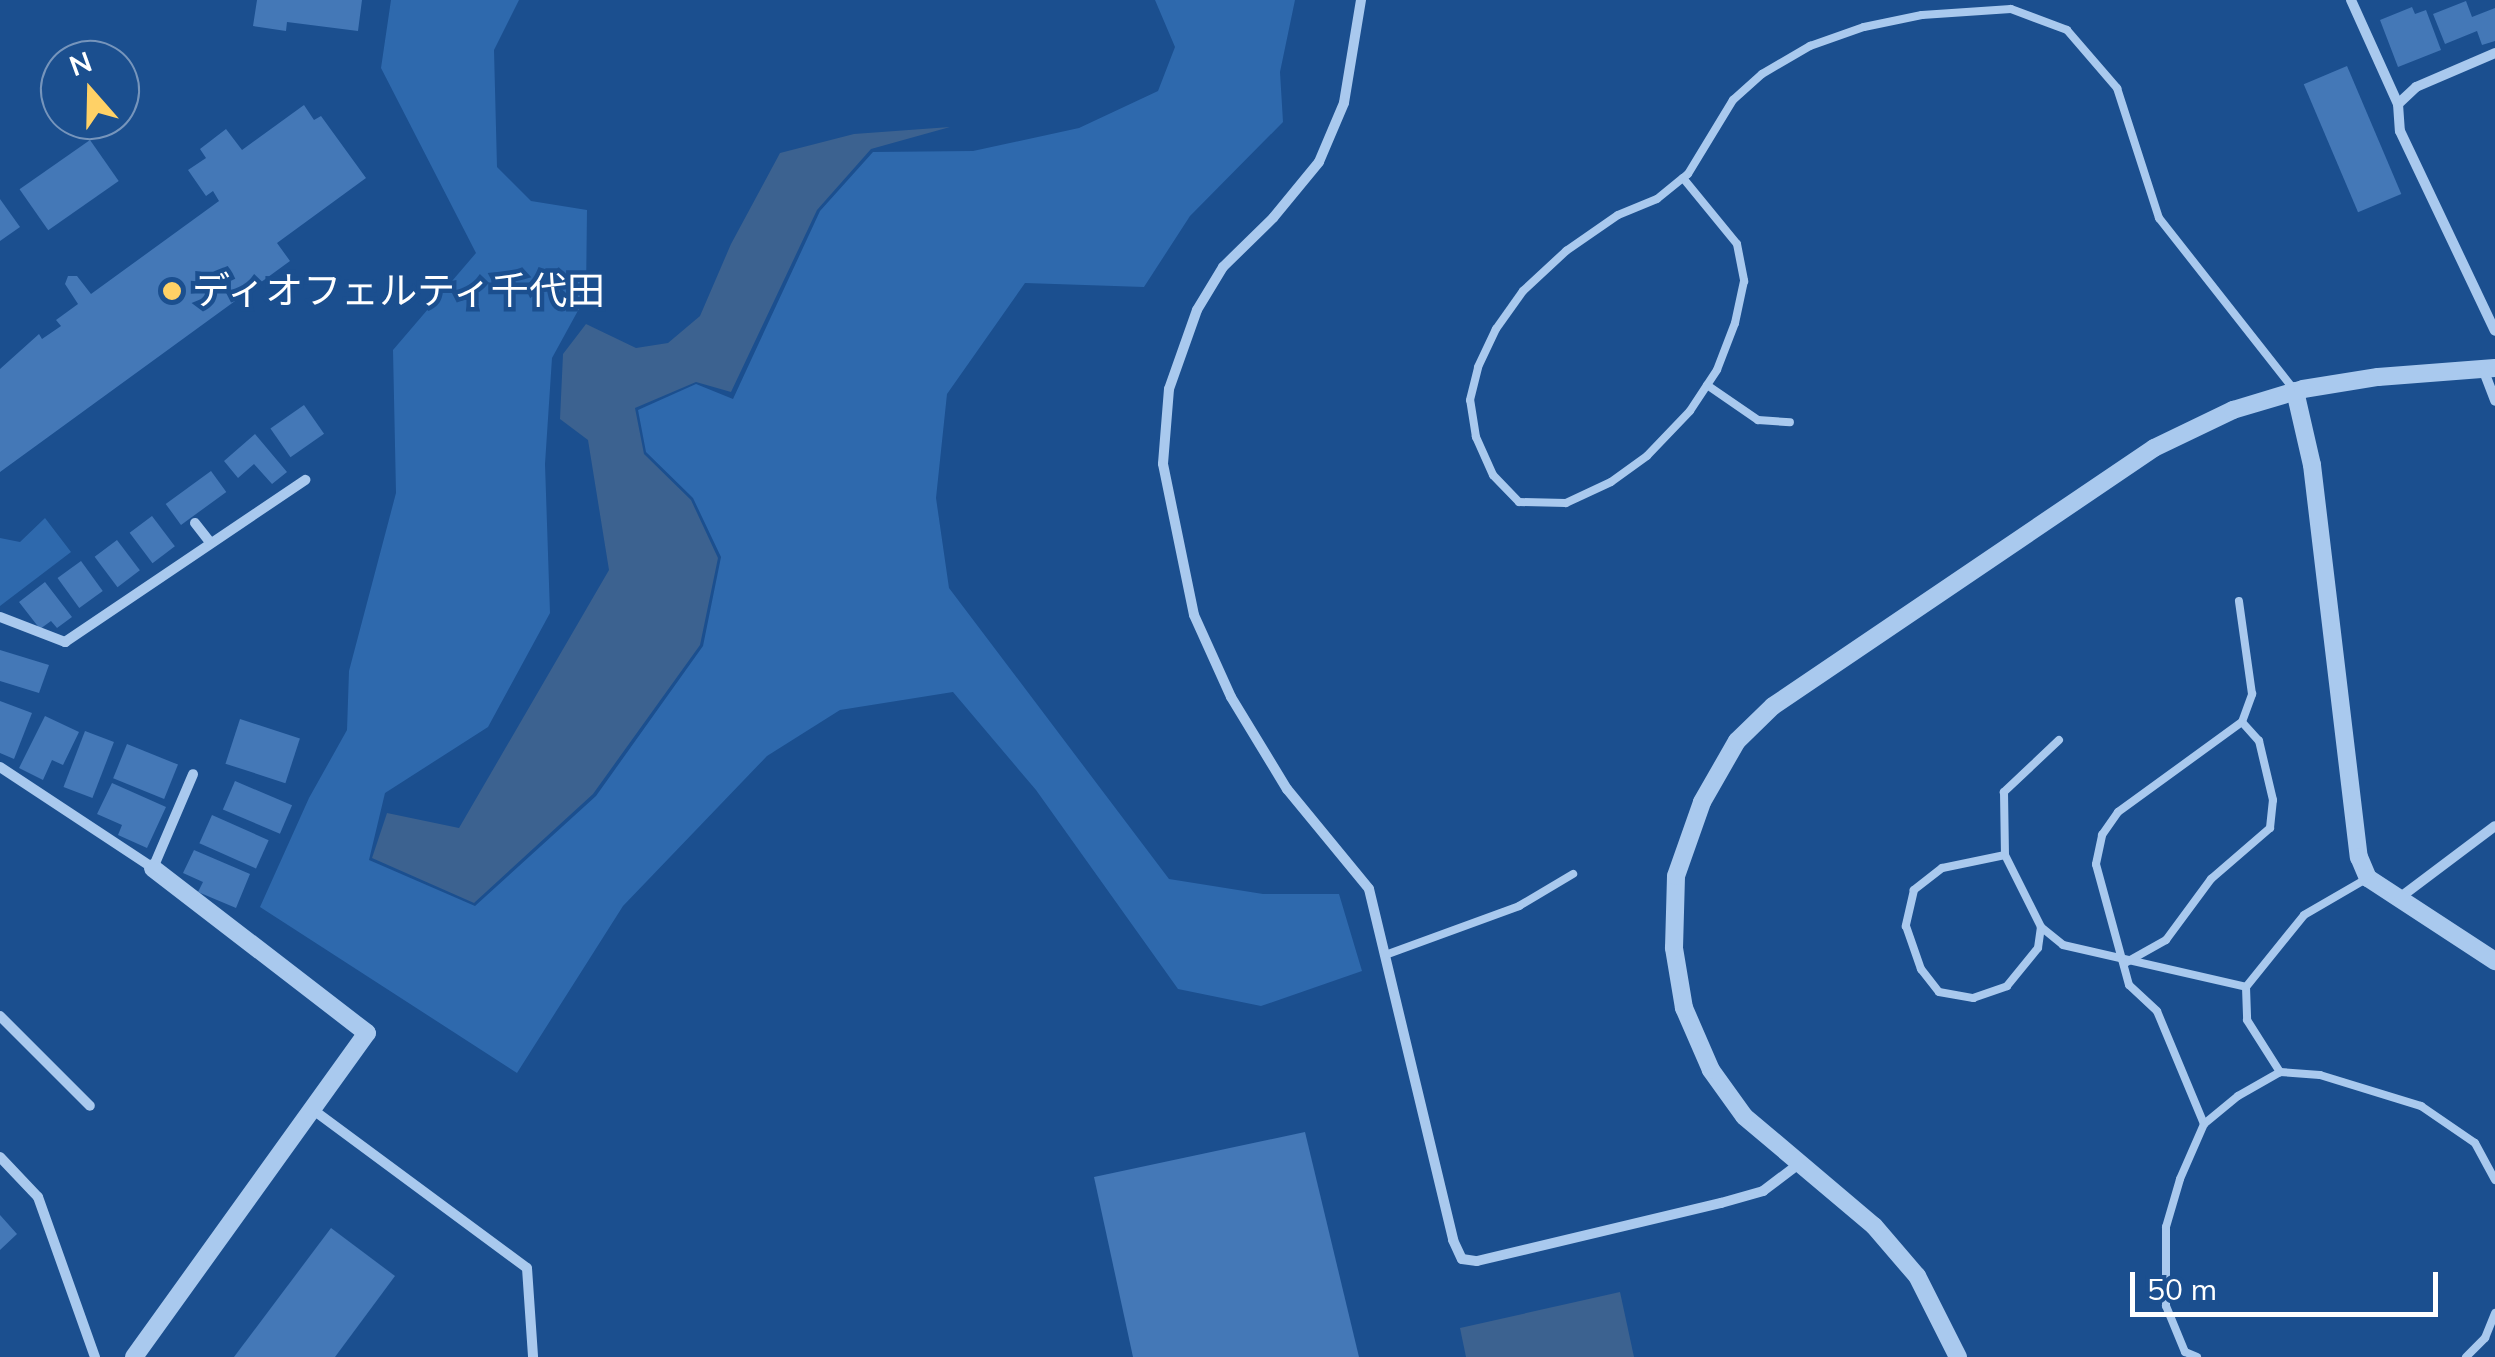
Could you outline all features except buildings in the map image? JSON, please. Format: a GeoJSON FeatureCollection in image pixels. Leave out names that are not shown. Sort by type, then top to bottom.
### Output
{"type":"FeatureCollection","features":[{"type":"Feature","properties":{"kind":"street"},"geometry":{"type":"LineString","coordinates":[[1361,0],[1344,103],[1319,162],[1273,218],[1223,267],[1197,310],[1169,390],[1163,464],[1194,615],[1230,697],[1287,789],[1369,889],[1388,954],[1454,1240],[1462,1259],[1477,1261],[1721,1204],[1762,1190],[1800,1163]]}},
{"type":"Feature","properties":{"kind":"street"},"geometry":{"type":"LineString","coordinates":[[2351,0],[2398,104],[2400,131],[2495,331]]}},
{"type":"Feature","properties":{"kind":"street"},"geometry":{"type":"LineString","coordinates":[[2398,104],[2416,87],[2495,53]]}},
{"type":"Feature","properties":{"kind":"street"},"geometry":{"type":"LineString","coordinates":[[1958,1357],[1917,1276],[1874,1226],[1744,1116],[1711,1070],[1684,1008],[1674,948],[1676,876],[1702,802],[1737,741],[1805,684],[2154,448],[2233,410],[2296,391],[2378,377],[2489,368],[2495,401]]}},
{"type":"Feature","properties":{"kind":"street"},"geometry":{"type":"LineString","coordinates":[[2296,391],[2312,464],[2360,857],[2368,878],[2495,962]]}},
{"type":"Feature","properties":{"kind":"street"},"geometry":{"type":"LineString","coordinates":[[0,617],[65,642],[305,480]]}},
{"type":"Feature","properties":{"kind":"street"},"geometry":{"type":"LineString","coordinates":[[195,523],[210,542]]}},
{"type":"Feature","properties":{"kind":"street"},"geometry":{"type":"LineString","coordinates":[[0,767],[153,868],[367,1033],[134,1357]]}},
{"type":"Feature","properties":{"kind":"street"},"geometry":{"type":"LineString","coordinates":[[153,868],[193,774]]}},
{"type":"Feature","properties":{"kind":"street"},"geometry":{"type":"LineString","coordinates":[[2398,899],[2495,826]]}},
{"type":"Feature","properties":{"kind":"street"},"geometry":{"type":"LineString","coordinates":[[0,1016],[90,1106]]}},
{"type":"Feature","properties":{"kind":"street"},"geometry":{"type":"LineString","coordinates":[[312,1109],[527,1268],[532,1357]]}},
{"type":"Feature","properties":{"kind":"street"},"geometry":{"type":"LineString","coordinates":[[0,1157],[38,1197],[95,1357]]}},
{"type":"Feature","properties":{"kind":"lane"},"geometry":{"type":"LineString","coordinates":[[1683,178],[1737,244],[1744,282],[1735,323],[1707,386],[1690,411],[1648,456],[1611,482],[1566,503],[1519,502],[1492,475],[1476,437],[1470,400],[1478,366],[1496,329],[1523,291],[1566,251],[1618,215],[1657,198],[1683,178],[1733,100],[1762,74],[1810,46],[1864,27],[1922,15],[2010,8],[2068,30],[2117,88],[2160,218],[2296,391]]}},
{"type":"Feature","properties":{"kind":"lane"},"geometry":{"type":"LineString","coordinates":[[1707,386],[1758,420],[1790,422]]}},
{"type":"Feature","properties":{"kind":"lane"},"geometry":{"type":"LineString","coordinates":[[2204,1124],[2158,1011],[2129,985],[2096,864],[2102,835],[2118,812],[2242,722],[2252,694],[2239,600]]}},
{"type":"Feature","properties":{"kind":"lane"},"geometry":{"type":"LineString","coordinates":[[2126,963],[2166,940],[2211,879],[2270,828],[2273,800],[2259,741],[2242,722]]}},
{"type":"Feature","properties":{"kind":"lane"},"geometry":{"type":"LineString","coordinates":[[2059,740],[2004,792],[2006,856],[2040,927],[2063,945],[2126,963],[2246,987]]}},
{"type":"Feature","properties":{"kind":"lane"},"geometry":{"type":"LineString","coordinates":[[2006,856],[1942,868],[1914,890],[1906,926],[1921,969],[1940,992],[1973,998],[2007,986],[2038,948],[2040,927]]}},
{"type":"Feature","properties":{"kind":"lane"},"geometry":{"type":"LineString","coordinates":[[1388,954],[1519,906],[1573,874]]}},
{"type":"Feature","properties":{"kind":"lane"},"geometry":{"type":"LineString","coordinates":[[2280,1072],[2247,1020],[2246,987],[2304,915],[2368,878]]}},
{"type":"Feature","properties":{"kind":"lane"},"geometry":{"type":"LineString","coordinates":[[2197,1357],[2185,1352],[2166,1306],[2166,1228],[2180,1179],[2204,1124],[2238,1096],[2280,1072],[2320,1075],[2421,1106],[2474,1144],[2495,1180]]}},
{"type":"Feature","properties":{"kind":"lane"},"geometry":{"type":"LineString","coordinates":[[2466,1357],[2485,1338],[2495,1313]]}},
{"type":"Feature","properties":{"kind":"shaded area"},"geometry":{"type":"Polygon","coordinates":[[[391,0],[519,0],[494,50],[497,167],[531,201],[587,210],[586,296],[552,358],[545,464],[550,613],[488,727],[385,793],[369,860],[475,906],[596,796],[703,646],[721,557],[693,498],[646,452],[638,410],[696,384],[733,399],[820,211],[873,152],[973,151],[1079,128],[1158,91],[1175,47],[1155,0],[1295,0],[1280,72],[1283,122],[1190,216],[1144,287],[1025,283],[947,394],[936,498],[949,588],[1169,879],[1263,894],[1339,894],[1362,971],[1261,1006],[1178,989],[1036,790],[953,692],[840,710],[767,756],[623,906],[517,1073],[260,907],[309,798],[347,730],[349,671],[396,493],[393,350],[476,253],[381,68],[391,0]]]}},
{"type":"Feature","properties":{"kind":"shaded area"},"geometry":{"type":"Polygon","coordinates":[[[950,127],[871,149],[817,210],[731,392],[696,382],[635,408],[644,454],[691,500],[718,558],[700,645],[593,794],[474,903],[372,858],[387,813],[459,828],[609,570],[588,440],[560,419],[563,354],[586,324],[636,348],[668,343],[700,316],[731,244],[780,153],[854,134],[950,127]]]}},
{"type":"Feature","properties":{"kind":"shaded area"},"geometry":{"type":"Polygon","coordinates":[[[45,518],[71,552],[0,606],[0,538],[20,542],[45,518]]]}},
{"type":"Feature","properties":{"kind":"shaded area"},"geometry":{"type":"Polygon","coordinates":[[[1620,1292],[1634,1357],[1466,1357],[1460,1328],[1620,1292]]]}},
{"type":"Feature","properties":{"kind":"place","name":"ディオフェルティ千代田"},"geometry":{"type":"Point","coordinates":[172,291]}}]}
